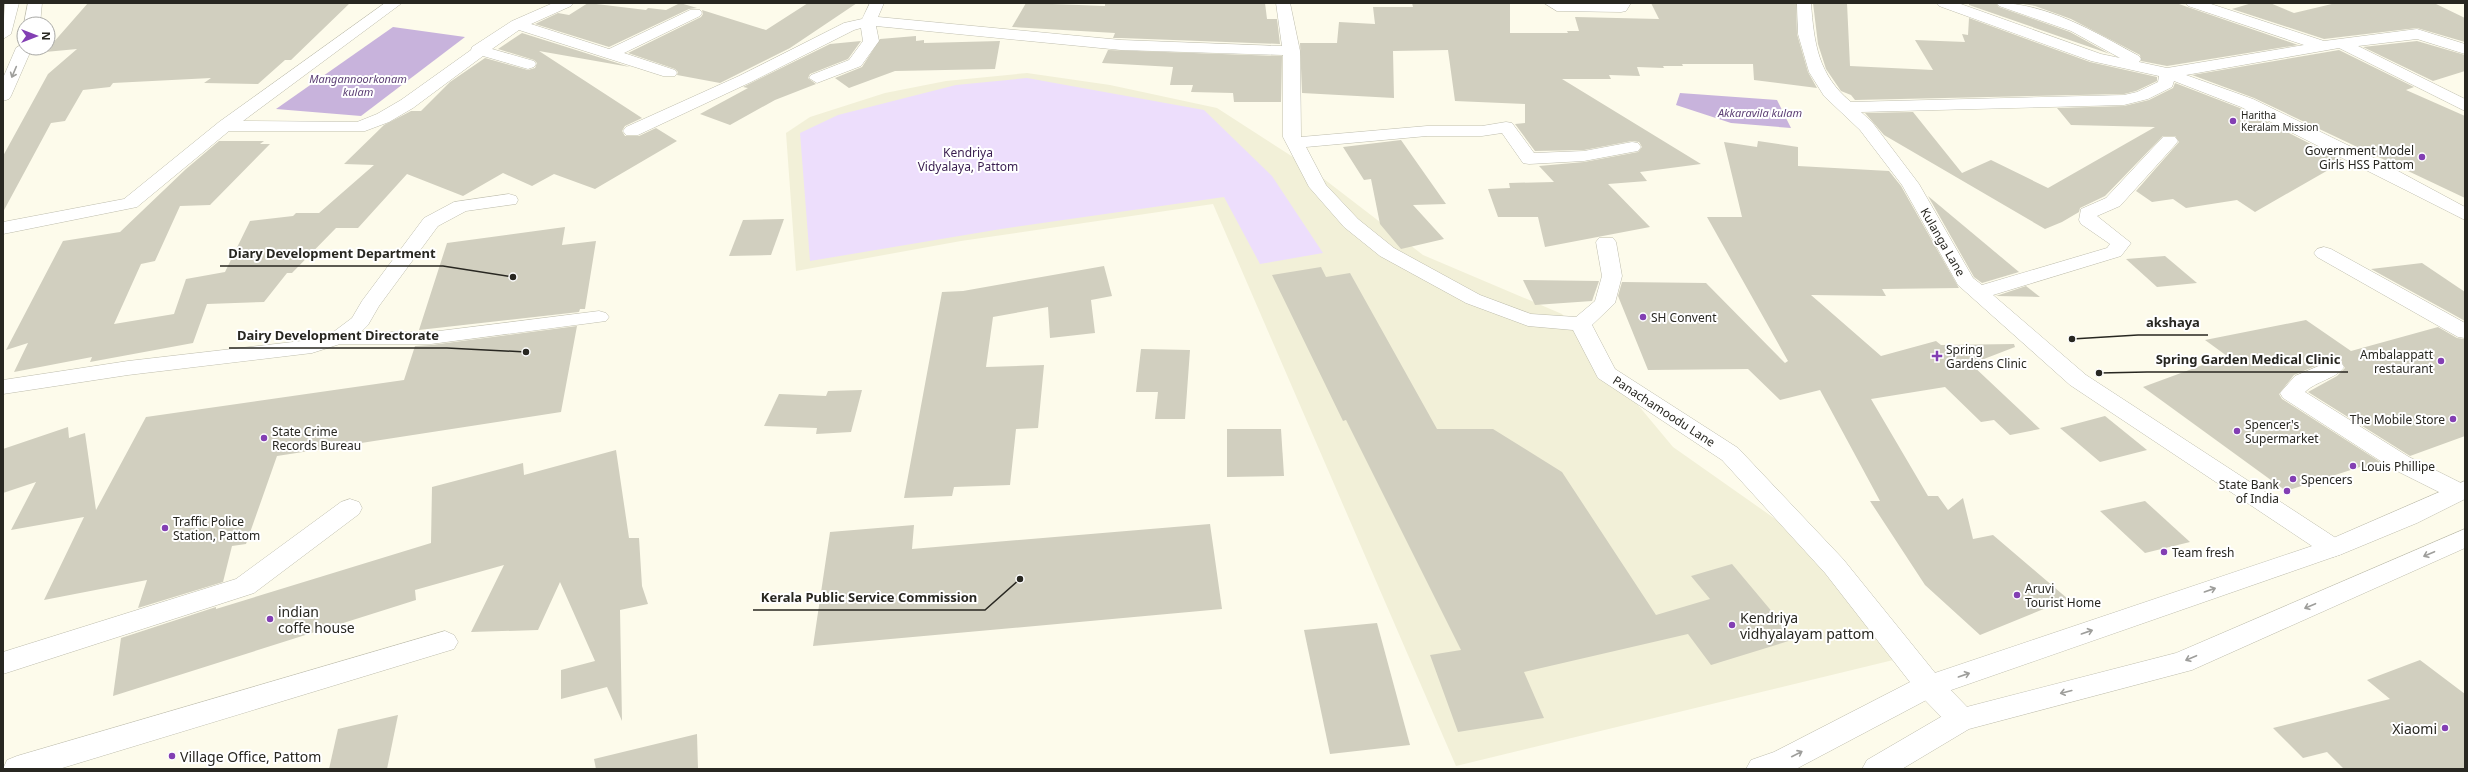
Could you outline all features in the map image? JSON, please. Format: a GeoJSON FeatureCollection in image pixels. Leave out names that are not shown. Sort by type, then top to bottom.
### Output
{"type":"FeatureCollection","features":[{"type":"Feature","properties":{"kind":"street"},"geometry":{"type":"LineString","coordinates":[[3,34],[12,3]]}},
{"type":"Feature","properties":{"kind":"street"},"geometry":{"type":"LineString","coordinates":[[33,16],[35,3]]}},
{"type":"Feature","properties":{"kind":"street"},"geometry":{"type":"LineString","coordinates":[[3,228],[130,203],[225,126],[395,3]]}},
{"type":"Feature","properties":{"kind":"street"},"geometry":{"type":"LineString","coordinates":[[225,126],[359,128],[383,118],[407,104],[478,50],[517,24],[566,3]]}},
{"type":"Feature","properties":{"kind":"street"},"geometry":{"type":"LineString","coordinates":[[817,78],[855,63],[871,41],[868,22],[877,3]]}},
{"type":"Feature","properties":{"kind":"street"},"geometry":{"type":"LineString","coordinates":[[1283,3],[1292,51],[1292,137],[1318,187],[1351,222],[1387,252],[1473,299],[1528,320],[1581,324],[1604,303],[1612,276],[1606,242]]}},
{"type":"Feature","properties":{"kind":"street"},"geometry":{"type":"LineString","coordinates":[[1551,3],[1557,7],[1621,8],[1624,3]]}},
{"type":"Feature","properties":{"kind":"street","name":"Kulanga Lane"},"geometry":{"type":"LineString","coordinates":[[1804,3],[1806,34],[1817,72],[1830,94],[1847,107],[1866,126],[1910,184],[1950,258],[1965,280],[1977,293],[2078,380],[2333,548]]}},
{"type":"Feature","properties":{"kind":"street"},"geometry":{"type":"LineString","coordinates":[[1944,3],[2097,58],[2173,72],[2341,43],[2417,34],[2435,38],[2465,50]]}},
{"type":"Feature","properties":{"kind":"street"},"geometry":{"type":"LineString","coordinates":[[2004,3],[2076,28],[2134,60],[2173,72],[2247,103],[2366,161],[2465,214]]}},
{"type":"Feature","properties":{"kind":"street"},"geometry":{"type":"LineString","coordinates":[[2192,3],[2322,46]]}},
{"type":"Feature","properties":{"kind":"street"},"geometry":{"type":"LineString","coordinates":[[610,54],[695,13]]}},
{"type":"Feature","properties":{"kind":"street"},"geometry":{"type":"LineString","coordinates":[[632,131],[745,79],[849,26],[868,22],[889,21],[923,27],[1121,45],[1292,51]]}},
{"type":"Feature","properties":{"kind":"street"},"geometry":{"type":"LineString","coordinates":[[517,24],[670,73]]}},
{"type":"Feature","properties":{"kind":"street"},"geometry":{"type":"LineString","coordinates":[[2341,43],[2465,106]]}},
{"type":"Feature","properties":{"kind":"street"},"geometry":{"type":"LineString","coordinates":[[478,50],[528,64]]}},
{"type":"Feature","properties":{"kind":"street"},"geometry":{"type":"LineString","coordinates":[[3,96],[20,56]]}},
{"type":"Feature","properties":{"kind":"street"},"geometry":{"type":"LineString","coordinates":[[1847,107],[2124,100],[2142,96],[2166,84],[2173,72]]}},
{"type":"Feature","properties":{"kind":"street"},"geometry":{"type":"LineString","coordinates":[[1295,143],[1427,131],[1482,131],[1506,127],[1529,159],[1584,156],[1632,147]]}},
{"type":"Feature","properties":{"kind":"street"},"geometry":{"type":"LineString","coordinates":[[1977,293],[2114,252],[2121,243],[2088,220],[2088,214],[2113,202],[2169,141]]}},
{"type":"Feature","properties":{"kind":"street"},"geometry":{"type":"LineString","coordinates":[[339,338],[361,321],[369,305],[431,222],[461,206],[509,200]]}},
{"type":"Feature","properties":{"kind":"street"},"geometry":{"type":"LineString","coordinates":[[2324,253],[2465,332]]}},
{"type":"Feature","properties":{"kind":"street"},"geometry":{"type":"LineString","coordinates":[[3,387],[128,368],[312,346],[339,338],[431,338],[599,318]]}},
{"type":"Feature","properties":{"kind":"street","name":"Panachamoodu Lane"},"geometry":{"type":"LineString","coordinates":[[1581,324],[1606,373],[1730,454],[1834,566],[1930,687],[1961,719]]}},
{"type":"Feature","properties":{"kind":"street"},"geometry":{"type":"LineString","coordinates":[[2332,367],[2303,381],[2291,393],[2401,463],[2462,490]]}},
{"type":"Feature","properties":{"kind":"street"},"geometry":{"type":"LineString","coordinates":[[1761,769],[1784,761],[1930,687],[2333,548],[2408,517],[2462,490]]}},
{"type":"Feature","properties":{"kind":"street"},"geometry":{"type":"LineString","coordinates":[[3,663],[245,586],[350,508]]}},
{"type":"Feature","properties":{"kind":"street"},"geometry":{"type":"LineString","coordinates":[[1877,769],[1961,719],[2182,662],[2465,538]]}},
{"type":"Feature","properties":{"kind":"street"},"geometry":{"type":"LineString","coordinates":[[17,769],[446,642]]}},
{"type":"Feature","properties":{"kind":"shaded area","name":"Kendriya Vidyalaya, Pattom"},"geometry":{"type":"Polygon","coordinates":[[[1027,73],[1110,85],[1217,108],[1307,166],[1423,255],[1562,314],[1673,447],[1845,568],[1918,654],[1456,766],[1213,204],[961,241],[796,271],[786,133],[810,117],[885,93],[946,81],[1027,73]]]}},
{"type":"Feature","properties":{"kind":"green space","name":"Kendriya Vidyalaya, Pattom"},"geometry":{"type":"Polygon","coordinates":[[[1027,78],[1204,110],[1272,176],[1323,253],[1260,264],[1224,197],[1001,229],[810,261],[800,133],[838,115],[956,85],[1027,78]]]}},
{"type":"Feature","properties":{"kind":"water","name":"Mangannoorkonam kulam"},"geometry":{"type":"Polygon","coordinates":[[[393,27],[465,37],[361,116],[276,109],[393,27]]]}},
{"type":"Feature","properties":{"kind":"water","name":"Akkaravila kulam"},"geometry":{"type":"Polygon","coordinates":[[[1680,93],[1777,100],[1791,128],[1731,123],[1676,105],[1680,93]]]}},
{"type":"Feature","properties":{"kind":"building"},"geometry":{"type":"Polygon","coordinates":[[[88,3],[350,3],[291,60],[285,60],[258,84],[204,83],[211,78],[113,83],[110,87],[83,90],[65,121],[51,123],[3,212],[3,156],[48,74],[77,49],[56,51],[56,39],[88,3]]]}},
{"type":"Feature","properties":{"kind":"building"},"geometry":{"type":"Polygon","coordinates":[[[588,3],[646,10],[648,8],[666,10],[680,3],[697,8],[689,9],[609,47],[535,24],[558,13],[569,15],[588,3]]]}},
{"type":"Feature","properties":{"kind":"building"},"geometry":{"type":"Polygon","coordinates":[[[808,3],[857,3],[790,48],[720,83],[677,75],[678,72],[675,69],[628,53],[701,17],[703,14],[702,10],[766,30],[808,3]]]}},
{"type":"Feature","properties":{"kind":"building"},"geometry":{"type":"Polygon","coordinates":[[[1026,3],[1105,6],[1105,3],[1265,3],[1267,19],[1277,19],[1280,44],[1113,38],[1115,33],[1012,27],[1026,3]]]}},
{"type":"Feature","properties":{"kind":"building"},"geometry":{"type":"Polygon","coordinates":[[[1412,3],[1510,3],[1510,33],[1568,33],[1567,31],[1579,31],[1575,17],[1659,19],[1651,3],[1796,3],[1797,34],[1808,72],[1817,88],[1754,80],[1753,64],[1682,64],[1683,66],[1663,66],[1664,68],[1637,67],[1640,76],[1609,75],[1611,79],[1562,79],[1701,164],[1640,172],[1647,181],[1608,184],[1650,227],[1545,247],[1538,217],[1498,217],[1488,189],[1510,188],[1509,183],[1554,182],[1539,166],[1584,162],[1638,152],[1642,147],[1639,142],[1632,141],[1584,150],[1535,151],[1515,124],[1525,123],[1525,104],[1455,101],[1448,50],[1393,51],[1394,98],[1302,93],[1300,43],[1337,43],[1339,22],[1375,24],[1373,7],[1413,7],[1412,3]]]}},
{"type":"Feature","properties":{"kind":"building"},"geometry":{"type":"Polygon","coordinates":[[[1813,3],[1847,3],[1850,66],[1933,70],[1915,40],[1965,42],[1962,34],[1968,35],[1969,18],[2090,62],[2157,77],[2157,81],[2136,91],[2124,94],[1855,100],[1851,95],[1841,91],[1826,69],[1818,44],[1813,3]]]}},
{"type":"Feature","properties":{"kind":"building"},"geometry":{"type":"Polygon","coordinates":[[[1969,3],[1996,3],[1999,7],[2070,32],[2110,54],[1969,5],[1969,3]]]}},
{"type":"Feature","properties":{"kind":"building"},"geometry":{"type":"Polygon","coordinates":[[[2017,3],[2176,3],[2298,45],[2167,66],[2141,61],[2140,55],[2071,19],[2035,6],[2017,3]]]}},
{"type":"Feature","properties":{"kind":"building"},"geometry":{"type":"Polygon","coordinates":[[[2252,3],[2270,3],[2294,13],[2336,3],[2434,3],[2465,18],[2465,42],[2417,28],[2324,39],[2232,9],[2252,3]]]}},
{"type":"Feature","properties":{"kind":"building"},"geometry":{"type":"Polygon","coordinates":[[[522,33],[630,67],[539,51],[642,118],[625,126],[622,131],[625,136],[639,136],[656,128],[677,141],[595,189],[554,174],[532,186],[503,173],[463,196],[407,174],[358,228],[336,228],[292,273],[287,273],[264,302],[207,304],[193,343],[90,362],[92,357],[14,372],[28,343],[6,350],[63,241],[120,232],[186,169],[219,141],[264,141],[260,144],[270,144],[210,205],[180,206],[155,261],[141,264],[114,324],[174,314],[186,279],[225,272],[250,221],[293,216],[296,213],[319,213],[374,165],[344,164],[384,125],[411,111],[421,111],[450,82],[485,58],[528,70],[535,68],[537,63],[534,60],[498,49],[522,33]]]}},
{"type":"Feature","properties":{"kind":"building"},"geometry":{"type":"Polygon","coordinates":[[[916,36],[916,41],[924,40],[924,43],[1000,41],[995,69],[895,71],[849,88],[835,78],[862,67],[880,39],[916,36]]]}},
{"type":"Feature","properties":{"kind":"building"},"geometry":{"type":"Polygon","coordinates":[[[861,41],[848,59],[810,74],[808,78],[816,84],[775,100],[730,125],[700,114],[748,88],[743,87],[830,44],[861,41]]]}},
{"type":"Feature","properties":{"kind":"building"},"geometry":{"type":"Polygon","coordinates":[[[2417,41],[2465,55],[2465,71],[2433,81],[2363,47],[2417,41]]]}},
{"type":"Feature","properties":{"kind":"building"},"geometry":{"type":"Polygon","coordinates":[[[1108,50],[1282,56],[1281,102],[1234,102],[1233,93],[1191,92],[1193,85],[1170,85],[1173,67],[1102,63],[1108,50]]]}},
{"type":"Feature","properties":{"kind":"building","name":"Government Model Girls HSS Pattom"},"geometry":{"type":"Polygon","coordinates":[[[2339,50],[2414,87],[2406,90],[2465,116],[2465,198],[2254,98],[2192,75],[2339,50]]]}},
{"type":"Feature","properties":{"kind":"building"},"geometry":{"type":"Polygon","coordinates":[[[2175,83],[2240,108],[2344,161],[2255,212],[2237,200],[2186,208],[2173,199],[2152,202],[2136,191],[2179,142],[2175,136],[2163,136],[2105,196],[2080,208],[2079,212],[2062,222],[2045,229],[1884,135],[1865,113],[1913,112],[1962,173],[1991,160],[2048,188],[2155,127],[2071,125],[2057,108],[2124,106],[2149,100],[2173,88],[2175,83]]]}},
{"type":"Feature","properties":{"kind":"building"},"geometry":{"type":"Polygon","coordinates":[[[1401,140],[1446,204],[1413,205],[1444,239],[1401,249],[1380,224],[1371,179],[1364,180],[1343,147],[1401,140]]]}},
{"type":"Feature","properties":{"kind":"building"},"geometry":{"type":"Polygon","coordinates":[[[1758,141],[1798,147],[1798,166],[1889,171],[1901,186],[1959,288],[1882,289],[1886,296],[1811,295],[1881,356],[1936,341],[1941,345],[2014,344],[2015,347],[1971,364],[2040,429],[2010,435],[1994,420],[1981,422],[1945,387],[1871,399],[1928,496],[1938,496],[1948,510],[1963,498],[1973,539],[1993,535],[2068,599],[1980,635],[1925,585],[1870,501],[1880,501],[1820,390],[1780,400],[1748,369],[1648,370],[1618,296],[1622,282],[1706,283],[1785,363],[1788,361],[1707,217],[1742,217],[1724,142],[1757,147],[1758,141]]]}},
{"type":"Feature","properties":{"kind":"building"},"geometry":{"type":"Polygon","coordinates":[[[1928,196],[2019,272],[1982,283],[1974,277],[1928,196]]]}},
{"type":"Feature","properties":{"kind":"building"},"geometry":{"type":"Polygon","coordinates":[[[784,219],[771,255],[729,256],[743,220],[784,219]]]}},
{"type":"Feature","properties":{"kind":"building"},"geometry":{"type":"Polygon","coordinates":[[[565,227],[562,245],[596,241],[585,309],[580,309],[579,312],[419,330],[447,243],[565,227]]]}},
{"type":"Feature","properties":{"kind":"building"},"geometry":{"type":"Polygon","coordinates":[[[2165,256],[2197,283],[2157,287],[2126,259],[2165,256]]]}},
{"type":"Feature","properties":{"kind":"building"},"geometry":{"type":"Polygon","coordinates":[[[2422,263],[2465,292],[2465,321],[2371,269],[2422,263]]]}},
{"type":"Feature","properties":{"kind":"building"},"geometry":{"type":"Polygon","coordinates":[[[1104,266],[1112,296],[1091,300],[1095,333],[1050,338],[1048,307],[993,317],[986,367],[1044,365],[1038,428],[1016,429],[1010,485],[954,487],[952,496],[904,498],[942,292],[963,291],[1104,266]]]}},
{"type":"Feature","properties":{"kind":"building"},"geometry":{"type":"Polygon","coordinates":[[[1321,267],[1326,277],[1350,273],[1437,429],[1493,429],[1562,472],[1656,615],[1710,599],[1691,576],[1732,564],[1795,639],[1711,665],[1688,634],[1524,672],[1544,718],[1458,732],[1430,655],[1461,650],[1346,420],[1343,421],[1272,275],[1321,267]]]}},
{"type":"Feature","properties":{"kind":"building"},"geometry":{"type":"Polygon","coordinates":[[[1523,280],[1599,281],[1592,301],[1535,305],[1523,280]]]}},
{"type":"Feature","properties":{"kind":"building"},"geometry":{"type":"Polygon","coordinates":[[[2026,286],[2040,297],[1996,296],[2026,286]]]}},
{"type":"Feature","properties":{"kind":"building"},"geometry":{"type":"Polygon","coordinates":[[[2306,320],[2351,351],[2438,327],[2457,338],[2465,339],[2465,436],[2410,456],[2308,392],[2337,376],[2345,368],[2341,361],[2332,359],[2294,375],[2279,394],[2282,399],[2385,465],[2370,471],[2363,466],[2286,491],[2143,387],[2227,356],[2205,340],[2306,320]]]}},
{"type":"Feature","properties":{"kind":"building"},"geometry":{"type":"Polygon","coordinates":[[[577,326],[561,412],[277,456],[246,544],[232,546],[223,582],[138,608],[147,580],[44,600],[84,517],[11,530],[36,482],[3,493],[3,449],[68,427],[69,438],[85,433],[96,510],[146,417],[404,380],[415,346],[577,326]]]}},
{"type":"Feature","properties":{"kind":"building"},"geometry":{"type":"Polygon","coordinates":[[[1141,349],[1190,350],[1185,419],[1155,419],[1158,392],[1136,392],[1141,349]]]}},
{"type":"Feature","properties":{"kind":"building"},"geometry":{"type":"Polygon","coordinates":[[[862,390],[851,432],[816,434],[817,428],[764,426],[779,394],[826,396],[828,391],[862,390]]]}},
{"type":"Feature","properties":{"kind":"building"},"geometry":{"type":"Polygon","coordinates":[[[2105,416],[2147,450],[2100,462],[2060,428],[2105,416]]]}},
{"type":"Feature","properties":{"kind":"building"},"geometry":{"type":"Polygon","coordinates":[[[1227,429],[1281,429],[1284,476],[1227,477],[1227,429]]]}},
{"type":"Feature","properties":{"kind":"building"},"geometry":{"type":"Polygon","coordinates":[[[616,450],[629,538],[639,538],[642,586],[648,604],[620,610],[622,721],[607,687],[561,699],[561,670],[595,661],[560,582],[538,630],[471,632],[504,565],[415,590],[416,600],[113,696],[121,638],[216,607],[216,609],[431,543],[432,487],[523,463],[524,475],[616,450]]]}},
{"type":"Feature","properties":{"kind":"building"},"geometry":{"type":"Polygon","coordinates":[[[2145,501],[2190,542],[2145,553],[2100,511],[2145,501]]]}},
{"type":"Feature","properties":{"kind":"building"},"geometry":{"type":"Polygon","coordinates":[[[1210,524],[1222,609],[813,646],[830,532],[914,525],[912,549],[1210,524]]]}},
{"type":"Feature","properties":{"kind":"building"},"geometry":{"type":"Polygon","coordinates":[[[1377,623],[1410,745],[1330,754],[1304,630],[1377,623]]]}},
{"type":"Feature","properties":{"kind":"building"},"geometry":{"type":"Polygon","coordinates":[[[2420,660],[2465,694],[2465,769],[2344,769],[2327,752],[2303,758],[2273,728],[2390,699],[2367,680],[2420,660]]]}},
{"type":"Feature","properties":{"kind":"building"},"geometry":{"type":"Polygon","coordinates":[[[398,715],[387,769],[329,769],[338,729],[398,715]]]}},
{"type":"Feature","properties":{"kind":"building"},"geometry":{"type":"Polygon","coordinates":[[[697,734],[698,769],[596,769],[594,759],[697,734]]]}},
{"type":"Feature","properties":{"kind":"place","name":"Haritha Keralam Mission"},"geometry":{"type":"Point","coordinates":[2233,121]}},
{"type":"Feature","properties":{"kind":"place","name":"Government Model Girls HSS Pattom"},"geometry":{"type":"Point","coordinates":[2422,157]}},
{"type":"Feature","properties":{"kind":"place","name":"Diary Development Department"},"geometry":{"type":"Point","coordinates":[513,277]}},
{"type":"Feature","properties":{"kind":"place","name":"SH Convent"},"geometry":{"type":"Point","coordinates":[1643,317]}},
{"type":"Feature","properties":{"kind":"place","name":"akshaya"},"geometry":{"type":"Point","coordinates":[2072,339]}},
{"type":"Feature","properties":{"kind":"place","name":"Dairy Development Directorate"},"geometry":{"type":"Point","coordinates":[526,352]}},
{"type":"Feature","properties":{"kind":"place","name":"Spring Gardens Clinic"},"geometry":{"type":"Point","coordinates":[1937,356]}},
{"type":"Feature","properties":{"kind":"place","name":"Ambalappatt restaurant"},"geometry":{"type":"Point","coordinates":[2441,361]}},
{"type":"Feature","properties":{"kind":"place","name":"Spring Garden Medical Clinic"},"geometry":{"type":"Point","coordinates":[2099,373]}},
{"type":"Feature","properties":{"kind":"place","name":"The Mobile Store"},"geometry":{"type":"Point","coordinates":[2453,419]}},
{"type":"Feature","properties":{"kind":"place","name":"Spencer's Supermarket"},"geometry":{"type":"Point","coordinates":[2237,431]}},
{"type":"Feature","properties":{"kind":"place","name":"State Crime Records Bureau"},"geometry":{"type":"Point","coordinates":[264,438]}},
{"type":"Feature","properties":{"kind":"place","name":"Louis Phillipe"},"geometry":{"type":"Point","coordinates":[2353,466]}},
{"type":"Feature","properties":{"kind":"place","name":"Spencers"},"geometry":{"type":"Point","coordinates":[2293,479]}},
{"type":"Feature","properties":{"kind":"place","name":"State Bank of India"},"geometry":{"type":"Point","coordinates":[2287,491]}},
{"type":"Feature","properties":{"kind":"place","name":"Traffic Police Station, Pattom"},"geometry":{"type":"Point","coordinates":[165,528]}},
{"type":"Feature","properties":{"kind":"place","name":"Team fresh"},"geometry":{"type":"Point","coordinates":[2164,552]}},
{"type":"Feature","properties":{"kind":"place","name":"Kerala Public Service Commission"},"geometry":{"type":"Point","coordinates":[1020,579]}},
{"type":"Feature","properties":{"kind":"place","name":"Aruvi Tourist Home"},"geometry":{"type":"Point","coordinates":[2017,595]}},
{"type":"Feature","properties":{"kind":"place","name":"indian coffe house"},"geometry":{"type":"Point","coordinates":[270,619]}},
{"type":"Feature","properties":{"kind":"place","name":"Kendriya vidhyalayam pattom"},"geometry":{"type":"Point","coordinates":[1732,625]}},
{"type":"Feature","properties":{"kind":"place","name":"Xiaomi"},"geometry":{"type":"Point","coordinates":[2445,728]}},
{"type":"Feature","properties":{"kind":"place","name":"Village Office, Pattom"},"geometry":{"type":"Point","coordinates":[172,756]}}]}
